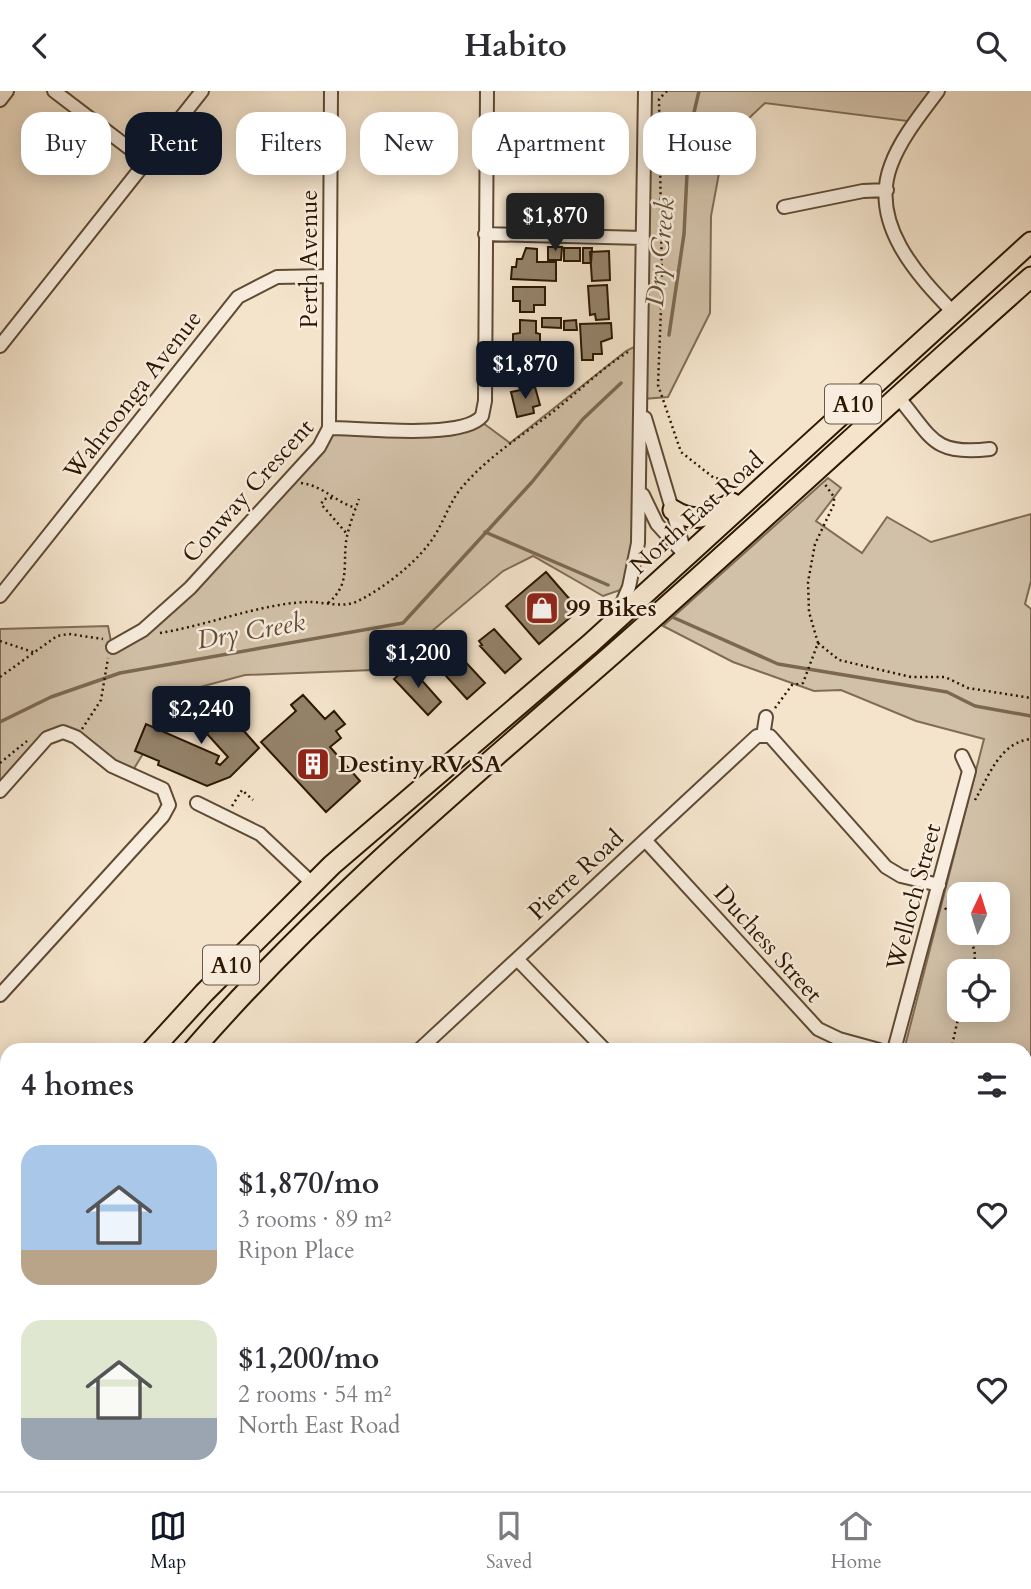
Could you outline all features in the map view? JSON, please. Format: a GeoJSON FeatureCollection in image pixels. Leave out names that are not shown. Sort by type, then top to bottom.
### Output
{"type":"FeatureCollection","features":[{"type":"Feature","properties":{"kind":"highway","name":"North East Road"},"geometry":{"type":"LineString","coordinates":[[159,1043],[312,883],[753,497],[1031,242]]}},
{"type":"Feature","properties":{"kind":"highway","name":"North East Road"},"geometry":{"type":"LineString","coordinates":[[200,1043],[237,999],[352,884],[737,545],[1031,277]]}},
{"type":"Feature","properties":{"kind":"highway"},"geometry":{"type":"LineString","coordinates":[[952,349],[953,312],[974,317],[990,314]]}},
{"type":"Feature","properties":{"kind":"highway"},"geometry":{"type":"LineString","coordinates":[[673,510],[684,517],[703,519],[736,502],[753,497]]}},
{"type":"Feature","properties":{"kind":"highway"},"geometry":{"type":"LineString","coordinates":[[675,599],[686,556],[705,556],[737,545]]}},
{"type":"Feature","properties":{"kind":"highway"},"geometry":{"type":"LineString","coordinates":[[312,923],[315,903],[312,883],[331,889],[352,884]]}},
{"type":"Feature","properties":{"kind":"street"},"geometry":{"type":"LineString","coordinates":[[0,100],[7,91]]}},
{"type":"Feature","properties":{"kind":"street"},"geometry":{"type":"LineString","coordinates":[[54,91],[125,145]]}},
{"type":"Feature","properties":{"kind":"street"},"geometry":{"type":"LineString","coordinates":[[185,112],[202,91]]}},
{"type":"Feature","properties":{"kind":"street","name":"Perth Avenue"},"geometry":{"type":"LineString","coordinates":[[329,428],[331,91]]}},
{"type":"Feature","properties":{"kind":"street"},"geometry":{"type":"LineString","coordinates":[[487,91],[485,234],[643,237]]}},
{"type":"Feature","properties":{"kind":"street"},"geometry":{"type":"LineString","coordinates":[[616,618],[636,560],[642,408],[645,91]]}},
{"type":"Feature","properties":{"kind":"street"},"geometry":{"type":"LineString","coordinates":[[938,91],[895,156],[887,190],[890,218],[906,260],[953,312]]}},
{"type":"Feature","properties":{"kind":"street"},"geometry":{"type":"LineString","coordinates":[[0,345],[135,175]]}},
{"type":"Feature","properties":{"kind":"street"},"geometry":{"type":"LineString","coordinates":[[784,207],[863,191],[887,190]]}},
{"type":"Feature","properties":{"kind":"street","name":"Conway Crescent"},"geometry":{"type":"LineString","coordinates":[[113,648],[143,630],[190,588],[319,447],[329,428],[440,430],[467,426],[479,420],[485,401],[485,234]]}},
{"type":"Feature","properties":{"kind":"street","name":"Wahroonga Avenue"},"geometry":{"type":"LineString","coordinates":[[0,596],[238,297],[277,277],[330,276]]}},
{"type":"Feature","properties":{"kind":"street"},"geometry":{"type":"LineString","coordinates":[[898,397],[944,448],[963,452],[990,449]]}},
{"type":"Feature","properties":{"kind":"street"},"geometry":{"type":"LineString","coordinates":[[642,408],[686,556]]}},
{"type":"Feature","properties":{"kind":"street"},"geometry":{"type":"LineString","coordinates":[[640,481],[648,509],[657,524],[686,556]]}},
{"type":"Feature","properties":{"kind":"street"},"geometry":{"type":"LineString","coordinates":[[766,717],[763,736],[770,736],[886,867],[901,876],[939,885]]}},
{"type":"Feature","properties":{"kind":"street"},"geometry":{"type":"LineString","coordinates":[[0,791],[43,743],[57,732],[76,737],[113,766],[163,789],[169,799],[168,810],[0,995]]}},
{"type":"Feature","properties":{"kind":"street","name":"Pierre Road"},"geometry":{"type":"LineString","coordinates":[[427,1043],[757,736],[763,736]]}},
{"type":"Feature","properties":{"kind":"street","name":"Welloch Street"},"geometry":{"type":"LineString","coordinates":[[896,1043],[969,771],[962,756]]}},
{"type":"Feature","properties":{"kind":"street"},"geometry":{"type":"LineString","coordinates":[[197,803],[260,834],[312,883]]}},
{"type":"Feature","properties":{"kind":"street","name":"Duchess Street"},"geometry":{"type":"LineString","coordinates":[[645,840],[818,1029],[854,1043]]}},
{"type":"Feature","properties":{"kind":"street"},"geometry":{"type":"LineString","coordinates":[[517,959],[598,1043]]}},
{"type":"Feature","properties":{"kind":"path"},"geometry":{"type":"LineString","coordinates":[[665,93],[659,99],[662,283],[658,385],[681,452],[714,478],[738,481],[754,471]]}},
{"type":"Feature","properties":{"kind":"path"},"geometry":{"type":"LineString","coordinates":[[158,633],[199,627],[230,615],[276,606],[306,602],[356,602],[391,579],[428,545],[461,488],[493,454],[551,414],[627,352],[642,352]]}},
{"type":"Feature","properties":{"kind":"path"},"geometry":{"type":"LineString","coordinates":[[766,717],[773,714],[776,705],[792,685],[803,683],[812,665],[818,643],[809,613],[808,582],[816,544],[825,528],[834,497],[821,479]]}},
{"type":"Feature","properties":{"kind":"path"},"geometry":{"type":"LineString","coordinates":[[288,481],[319,486],[340,503],[356,508]]}},
{"type":"Feature","properties":{"kind":"path"},"geometry":{"type":"LineString","coordinates":[[332,498],[324,499],[321,504],[348,535]]}},
{"type":"Feature","properties":{"kind":"path"},"geometry":{"type":"LineString","coordinates":[[328,603],[342,588],[348,535],[359,499]]}},
{"type":"Feature","properties":{"kind":"path"},"geometry":{"type":"LineString","coordinates":[[0,677],[40,652],[57,636],[69,634],[113,648],[103,693],[76,737]]}},
{"type":"Feature","properties":{"kind":"path"},"geometry":{"type":"LineString","coordinates":[[0,641],[34,653],[40,652]]}},
{"type":"Feature","properties":{"kind":"path"},"geometry":{"type":"LineString","coordinates":[[818,643],[839,660],[911,677],[946,677],[968,688],[1031,698]]}},
{"type":"Feature","properties":{"kind":"path"},"geometry":{"type":"LineString","coordinates":[[972,805],[1002,753],[1019,740],[1031,739]]}},
{"type":"Feature","properties":{"kind":"path"},"geometry":{"type":"LineString","coordinates":[[232,806],[242,790],[253,800]]}},
{"type":"Feature","properties":{"kind":"path"},"geometry":{"type":"LineString","coordinates":[[953,1043],[957,1022]]}},
{"type":"Feature","properties":{"kind":"shaded area"},"geometry":{"type":"Polygon","coordinates":[[[645,91],[939,91],[915,122],[765,103],[756,112],[645,112],[645,91]]]}},
{"type":"Feature","properties":{"kind":"shaded area"},"geometry":{"type":"Polygon","coordinates":[[[644,175],[719,175],[711,216],[710,313],[668,397],[643,399],[629,587],[603,596],[533,556],[503,571],[425,637],[373,670],[245,675],[181,692],[130,775],[59,732],[0,791],[0,629],[108,626],[112,647],[164,612],[329,428],[440,430],[479,420],[510,443],[626,351],[642,343],[644,175]]]}},
{"type":"Feature","properties":{"kind":"shaded area"},"geometry":{"type":"Polygon","coordinates":[[[828,478],[841,488],[816,521],[862,553],[887,517],[931,542],[1031,514],[1031,581],[1025,604],[1031,609],[1031,1043],[906,1043],[947,883],[947,945],[1010,945],[1010,882],[947,882],[984,739],[916,721],[841,690],[814,691],[733,662],[663,626],[828,478]]]}},
{"type":"Feature","properties":{"kind":"building"},"geometry":{"type":"Polygon","coordinates":[[[548,247],[562,247],[561,260],[548,260],[548,247]]]}},
{"type":"Feature","properties":{"kind":"building"},"geometry":{"type":"Polygon","coordinates":[[[526,248],[537,249],[537,262],[556,262],[556,281],[511,279],[512,267],[516,267],[517,259],[522,259],[526,248]]]}},
{"type":"Feature","properties":{"kind":"building"},"geometry":{"type":"Polygon","coordinates":[[[564,248],[580,248],[580,261],[564,261],[564,248]]]}},
{"type":"Feature","properties":{"kind":"building"},"geometry":{"type":"Polygon","coordinates":[[[583,248],[592,248],[591,263],[583,263],[583,248]]]}},
{"type":"Feature","properties":{"kind":"building"},"geometry":{"type":"Polygon","coordinates":[[[609,251],[610,280],[592,281],[590,252],[609,251]]]}},
{"type":"Feature","properties":{"kind":"building"},"geometry":{"type":"Polygon","coordinates":[[[607,285],[609,319],[596,320],[595,314],[590,315],[588,286],[607,285]]]}},
{"type":"Feature","properties":{"kind":"building"},"geometry":{"type":"Polygon","coordinates":[[[513,287],[545,287],[545,305],[534,305],[534,312],[520,312],[520,301],[513,301],[513,287]]]}},
{"type":"Feature","properties":{"kind":"building"},"geometry":{"type":"Polygon","coordinates":[[[542,318],[561,318],[561,328],[542,327],[542,318]]]}},
{"type":"Feature","properties":{"kind":"building"},"geometry":{"type":"Polygon","coordinates":[[[520,320],[536,321],[536,333],[540,334],[540,349],[513,349],[513,334],[520,333],[520,320]]]}},
{"type":"Feature","properties":{"kind":"building"},"geometry":{"type":"Polygon","coordinates":[[[576,320],[577,330],[564,330],[564,321],[576,320]]]}},
{"type":"Feature","properties":{"kind":"building"},"geometry":{"type":"Polygon","coordinates":[[[611,323],[612,338],[601,342],[602,354],[593,354],[593,360],[582,360],[580,324],[611,323]]]}},
{"type":"Feature","properties":{"kind":"building"},"geometry":{"type":"Polygon","coordinates":[[[562,346],[568,346],[569,361],[562,361],[562,346]]]}},
{"type":"Feature","properties":{"kind":"building"},"geometry":{"type":"Polygon","coordinates":[[[511,352],[538,352],[538,379],[511,382],[511,352]]]}},
{"type":"Feature","properties":{"kind":"building"},"geometry":{"type":"Polygon","coordinates":[[[549,353],[562,354],[561,362],[549,361],[549,353]]]}},
{"type":"Feature","properties":{"kind":"building"},"geometry":{"type":"Polygon","coordinates":[[[535,387],[540,405],[533,407],[534,413],[517,417],[511,392],[535,387]]]}},
{"type":"Feature","properties":{"kind":"building","name":"99 Bikes"},"geometry":{"type":"Polygon","coordinates":[[[546,572],[579,610],[539,644],[506,606],[546,572]]]}},
{"type":"Feature","properties":{"kind":"building"},"geometry":{"type":"Polygon","coordinates":[[[494,629],[521,659],[505,673],[480,646],[482,645],[479,641],[494,629]]]}},
{"type":"Feature","properties":{"kind":"building"},"geometry":{"type":"Polygon","coordinates":[[[444,639],[485,683],[467,699],[427,655],[444,639]]]}},
{"type":"Feature","properties":{"kind":"building"},"geometry":{"type":"Polygon","coordinates":[[[409,666],[441,702],[428,715],[394,679],[409,666]]]}},
{"type":"Feature","properties":{"kind":"building"},"geometry":{"type":"Polygon","coordinates":[[[211,694],[259,748],[230,777],[207,786],[158,765],[159,761],[135,751],[146,724],[219,756],[216,763],[220,765],[228,757],[189,714],[211,694]]]}},
{"type":"Feature","properties":{"kind":"building","name":"Destiny RV SA"},"geometry":{"type":"Polygon","coordinates":[[[303,695],[325,719],[334,711],[345,724],[336,731],[341,738],[330,747],[360,781],[326,812],[261,742],[296,711],[291,705],[303,695]]]}},
{"type":"Feature","properties":{"kind":"waterway","name":"Dry Creek"},"geometry":{"type":"LineString","coordinates":[[669,335],[684,234],[689,134],[699,91]]}},
{"type":"Feature","properties":{"kind":"waterway","name":"Dry Creek"},"geometry":{"type":"LineString","coordinates":[[0,722],[51,697],[120,673],[403,623],[532,482],[583,419],[621,383]]}},
{"type":"Feature","properties":{"kind":"waterway"},"geometry":{"type":"LineString","coordinates":[[485,532],[608,585]]}},
{"type":"Feature","properties":{"kind":"waterway"},"geometry":{"type":"LineString","coordinates":[[670,616],[778,664],[947,692],[975,706],[1031,716]]}},
{"type":"Feature","properties":{"kind":"place","name":"99 Bikes"},"geometry":{"type":"Point","coordinates":[542,608]}},
{"type":"Feature","properties":{"kind":"place","name":"Destiny RV SA"},"geometry":{"type":"Point","coordinates":[313,764]}}]}
